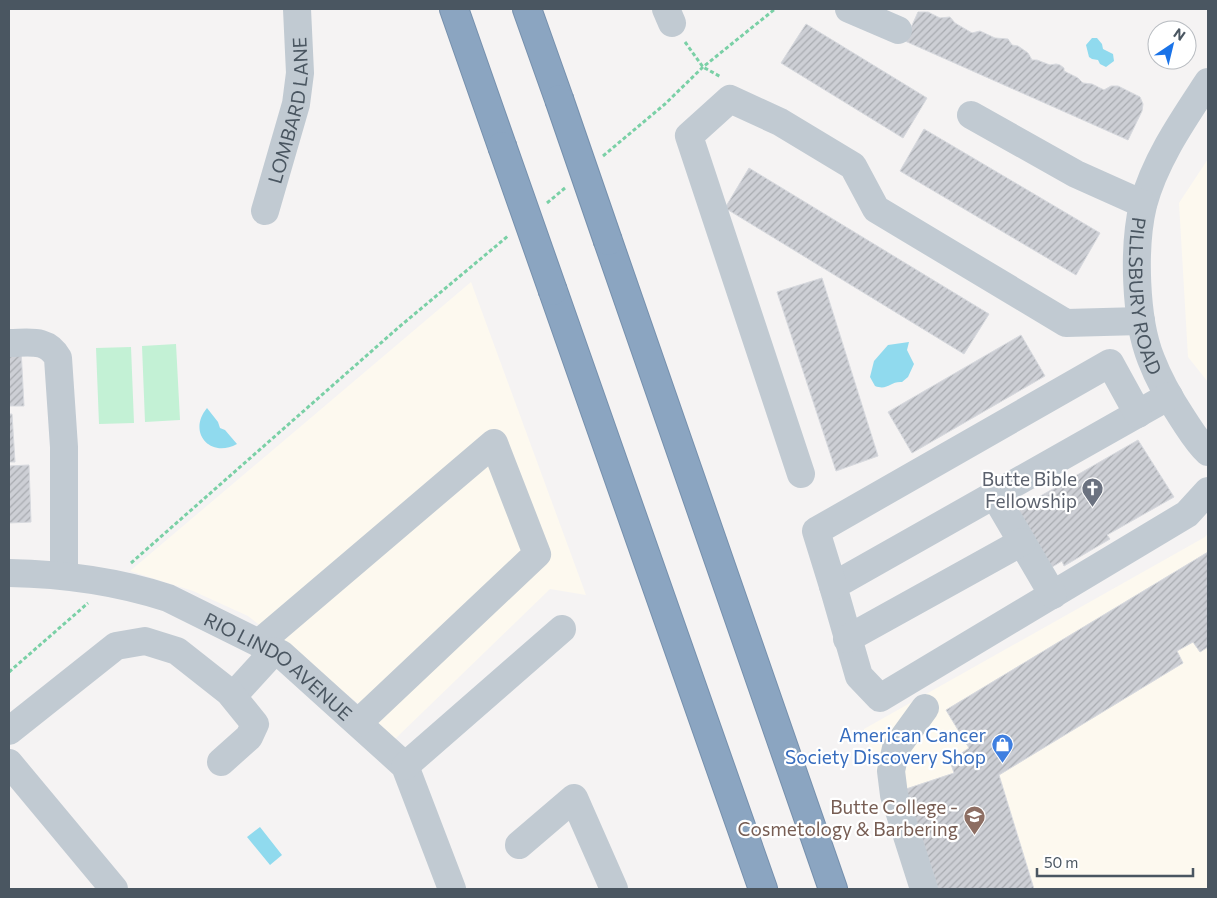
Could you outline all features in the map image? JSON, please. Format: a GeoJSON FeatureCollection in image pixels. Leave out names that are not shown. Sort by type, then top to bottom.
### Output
{"type":"FeatureCollection","features":[{"type":"Feature","properties":{"kind":"highway"},"geometry":{"type":"LineString","coordinates":[[454,9],[763,889]]}},
{"type":"Feature","properties":{"kind":"highway"},"geometry":{"type":"LineString","coordinates":[[527,9],[833,889]]}},
{"type":"Feature","properties":{"kind":"street","name":"LOMBARD LANE"},"geometry":{"type":"LineString","coordinates":[[265,211],[296,104],[300,72],[296,9]]}},
{"type":"Feature","properties":{"kind":"street"},"geometry":{"type":"LineString","coordinates":[[850,9],[898,30]]}},
{"type":"Feature","properties":{"kind":"street","name":"PILLSBURY ROAD"},"geometry":{"type":"LineString","coordinates":[[1208,82],[1172,137],[1144,204],[1137,258],[1141,321],[1151,359],[1169,396],[1199,444],[1208,452]]}},
{"type":"Feature","properties":{"kind":"street"},"geometry":{"type":"LineString","coordinates":[[801,474],[689,136],[730,99],[780,122],[853,166],[876,209],[1066,323],[1141,321]]}},
{"type":"Feature","properties":{"kind":"street"},"geometry":{"type":"LineString","coordinates":[[971,115],[1076,174],[1144,204]]}},
{"type":"Feature","properties":{"kind":"street"},"geometry":{"type":"LineString","coordinates":[[9,343],[44,344],[54,349],[58,358],[64,447],[64,576]]}},
{"type":"Feature","properties":{"kind":"street"},"geometry":{"type":"LineString","coordinates":[[1138,414],[1110,363],[816,531],[859,676],[880,698],[1187,514],[1208,491]]}},
{"type":"Feature","properties":{"kind":"street"},"geometry":{"type":"LineString","coordinates":[[833,586],[1169,396]]}},
{"type":"Feature","properties":{"kind":"street"},"geometry":{"type":"LineString","coordinates":[[233,696],[266,647],[494,443],[537,554],[358,723]]}},
{"type":"Feature","properties":{"kind":"street"},"geometry":{"type":"LineString","coordinates":[[995,496],[1053,595]]}},
{"type":"Feature","properties":{"kind":"street"},"geometry":{"type":"LineString","coordinates":[[847,639],[1022,542]]}},
{"type":"Feature","properties":{"kind":"street","name":"RIO LINDO AVENUE"},"geometry":{"type":"LineString","coordinates":[[9,573],[64,576],[111,582],[168,598],[281,654],[405,766],[452,889]]}},
{"type":"Feature","properties":{"kind":"street"},"geometry":{"type":"LineString","coordinates":[[405,766],[562,629]]}},
{"type":"Feature","properties":{"kind":"street"},"geometry":{"type":"LineString","coordinates":[[9,731],[116,646],[145,641],[177,651],[233,696],[255,724],[249,737],[221,762]]}},
{"type":"Feature","properties":{"kind":"street"},"geometry":{"type":"LineString","coordinates":[[924,889],[894,794],[891,771],[896,748],[925,708]]}},
{"type":"Feature","properties":{"kind":"street"},"geometry":{"type":"LineString","coordinates":[[9,763],[114,889]]}},
{"type":"Feature","properties":{"kind":"street"},"geometry":{"type":"LineString","coordinates":[[519,845],[574,798],[614,889]]}},
{"type":"Feature","properties":{"kind":"path"},"geometry":{"type":"LineString","coordinates":[[597,161],[665,104],[703,67],[775,9]]}},
{"type":"Feature","properties":{"kind":"path"},"geometry":{"type":"LineString","coordinates":[[669,16],[703,67]]}},
{"type":"Feature","properties":{"kind":"path"},"geometry":{"type":"LineString","coordinates":[[544,206],[566,187]]}},
{"type":"Feature","properties":{"kind":"path"},"geometry":{"type":"LineString","coordinates":[[9,672],[399,327],[513,231]]}},
{"type":"Feature","properties":{"kind":"shaded area"},"geometry":{"type":"Polygon","coordinates":[[[1208,159],[1208,382],[1188,357],[1179,203],[1208,159]]]}},
{"type":"Feature","properties":{"kind":"shaded area"},"geometry":{"type":"Polygon","coordinates":[[[471,282],[586,595],[550,589],[395,739],[359,704],[248,616],[193,591],[130,571],[471,282]]]}},
{"type":"Feature","properties":{"kind":"shaded area"},"geometry":{"type":"Polygon","coordinates":[[[1208,533],[1208,889],[913,889],[864,729],[1205,537],[1208,533]]]}},
{"type":"Feature","properties":{"kind":"green space"},"geometry":{"type":"Polygon","coordinates":[[[176,344],[180,420],[145,422],[142,346],[176,344]]]}},
{"type":"Feature","properties":{"kind":"green space"},"geometry":{"type":"Polygon","coordinates":[[[131,347],[134,423],[99,424],[96,348],[131,347]]]}},
{"type":"Feature","properties":{"kind":"water"},"geometry":{"type":"Polygon","coordinates":[[[1092,38],[1097,38],[1102,44],[1103,49],[1113,54],[1114,61],[1106,67],[1100,64],[1098,60],[1089,57],[1086,45],[1092,38]]]}},
{"type":"Feature","properties":{"kind":"water"},"geometry":{"type":"Polygon","coordinates":[[[909,342],[907,350],[914,364],[908,377],[902,382],[886,387],[875,386],[870,377],[874,361],[888,345],[909,342]]]}},
{"type":"Feature","properties":{"kind":"water"},"geometry":{"type":"Polygon","coordinates":[[[207,408],[218,422],[220,428],[225,430],[237,444],[227,448],[218,448],[210,446],[204,441],[199,426],[201,417],[207,408]]]}},
{"type":"Feature","properties":{"kind":"water"},"geometry":{"type":"Polygon","coordinates":[[[260,827],[282,855],[270,865],[247,837],[260,827]]]}},
{"type":"Feature","properties":{"kind":"building"},"geometry":{"type":"Polygon","coordinates":[[[918,12],[928,12],[940,18],[950,17],[955,23],[972,33],[980,31],[995,38],[1008,39],[1012,45],[1018,46],[1028,53],[1032,60],[1050,65],[1060,65],[1064,68],[1064,71],[1078,78],[1083,83],[1092,84],[1104,90],[1111,86],[1118,86],[1140,97],[1143,104],[1142,111],[1128,140],[905,41],[918,12]]]}},
{"type":"Feature","properties":{"kind":"building"},"geometry":{"type":"Polygon","coordinates":[[[806,24],[927,98],[903,138],[781,63],[806,24]]]}},
{"type":"Feature","properties":{"kind":"building"},"geometry":{"type":"Polygon","coordinates":[[[924,129],[1100,233],[1076,275],[900,171],[924,129]]]}},
{"type":"Feature","properties":{"kind":"building"},"geometry":{"type":"Polygon","coordinates":[[[749,168],[989,314],[964,354],[725,208],[749,168]]]}},
{"type":"Feature","properties":{"kind":"building"},"geometry":{"type":"Polygon","coordinates":[[[822,278],[878,456],[836,471],[777,292],[822,278]]]}},
{"type":"Feature","properties":{"kind":"building"},"geometry":{"type":"Polygon","coordinates":[[[1021,335],[1045,376],[912,453],[888,412],[1021,335]]]}},
{"type":"Feature","properties":{"kind":"building"},"geometry":{"type":"Polygon","coordinates":[[[9,349],[21,349],[24,406],[9,406],[9,349]]]}},
{"type":"Feature","properties":{"kind":"building"},"geometry":{"type":"Polygon","coordinates":[[[9,414],[12,414],[15,462],[9,462],[9,414]]]}},
{"type":"Feature","properties":{"kind":"building"},"geometry":{"type":"Polygon","coordinates":[[[1138,440],[1174,497],[1107,535],[1110,539],[1064,566],[1062,561],[1052,567],[1018,509],[1138,440]]]}},
{"type":"Feature","properties":{"kind":"building"},"geometry":{"type":"Polygon","coordinates":[[[29,465],[31,522],[9,523],[9,466],[29,465]]]}},
{"type":"Feature","properties":{"kind":"building"},"geometry":{"type":"Polygon","coordinates":[[[1208,552],[1208,647],[1200,652],[1193,642],[1177,651],[1183,663],[999,775],[1034,889],[938,889],[906,789],[954,773],[950,761],[969,748],[946,710],[1208,552]]]}},
{"type":"Feature","properties":{"kind":"place","name":"Butte Bible Fellowship"},"geometry":{"type":"Point","coordinates":[1093,508]}},
{"type":"Feature","properties":{"kind":"place","name":"American Cancer Society Discovery Shop"},"geometry":{"type":"Point","coordinates":[1002,764]}},
{"type":"Feature","properties":{"kind":"place","name":"Butte College - Cosmetology & Barbering"},"geometry":{"type":"Point","coordinates":[974,836]}}]}
